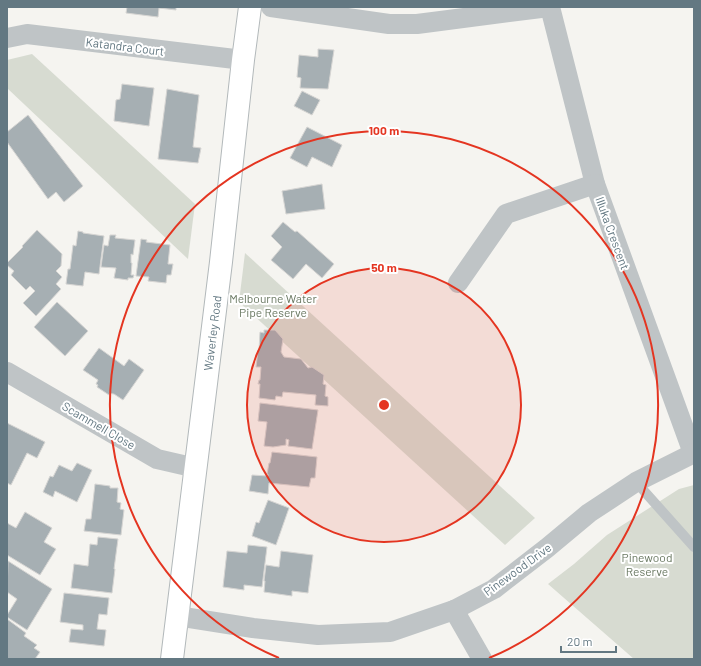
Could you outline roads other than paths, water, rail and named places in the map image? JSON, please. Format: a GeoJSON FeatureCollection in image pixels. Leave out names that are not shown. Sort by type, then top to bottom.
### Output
{"type":"FeatureCollection","features":[{"type":"Feature","properties":{"kind":"main road","name":"Waverley Road"},"geometry":{"type":"LineString","coordinates":[[172,659],[220,270],[250,7]]}},
{"type":"Feature","properties":{"kind":"street"},"geometry":{"type":"LineString","coordinates":[[271,7],[389,24],[417,24],[550,7]]}},
{"type":"Feature","properties":{"kind":"street","name":"Illuka Crescent"},"geometry":{"type":"LineString","coordinates":[[550,7],[595,184],[694,453]]}},
{"type":"Feature","properties":{"kind":"street","name":"Katandra Court"},"geometry":{"type":"LineString","coordinates":[[7,38],[27,34],[243,60]]}},
{"type":"Feature","properties":{"kind":"street"},"geometry":{"type":"LineString","coordinates":[[458,283],[506,214],[595,184]]}},
{"type":"Feature","properties":{"kind":"street","name":"Scammell Close"},"geometry":{"type":"LineString","coordinates":[[7,372],[157,459],[196,468]]}},
{"type":"Feature","properties":{"kind":"street","name":"Pinewood Drive"},"geometry":{"type":"LineString","coordinates":[[177,616],[253,628],[318,635],[390,632],[454,610],[494,589],[589,513],[636,482],[694,453]]}},
{"type":"Feature","properties":{"kind":"street"},"geometry":{"type":"LineString","coordinates":[[454,610],[482,659]]}},
{"type":"Feature","properties":{"kind":"lane"},"geometry":{"type":"LineString","coordinates":[[636,482],[694,547]]}},
{"type":"Feature","properties":{"kind":"park label","name":"Melbourne Water Pipe Reserve"},"geometry":{"type":"Point","coordinates":[273,305]}},
{"type":"Feature","properties":{"kind":"park label","name":"Pinewood Reserve"},"geometry":{"type":"Point","coordinates":[647,564]}}]}
